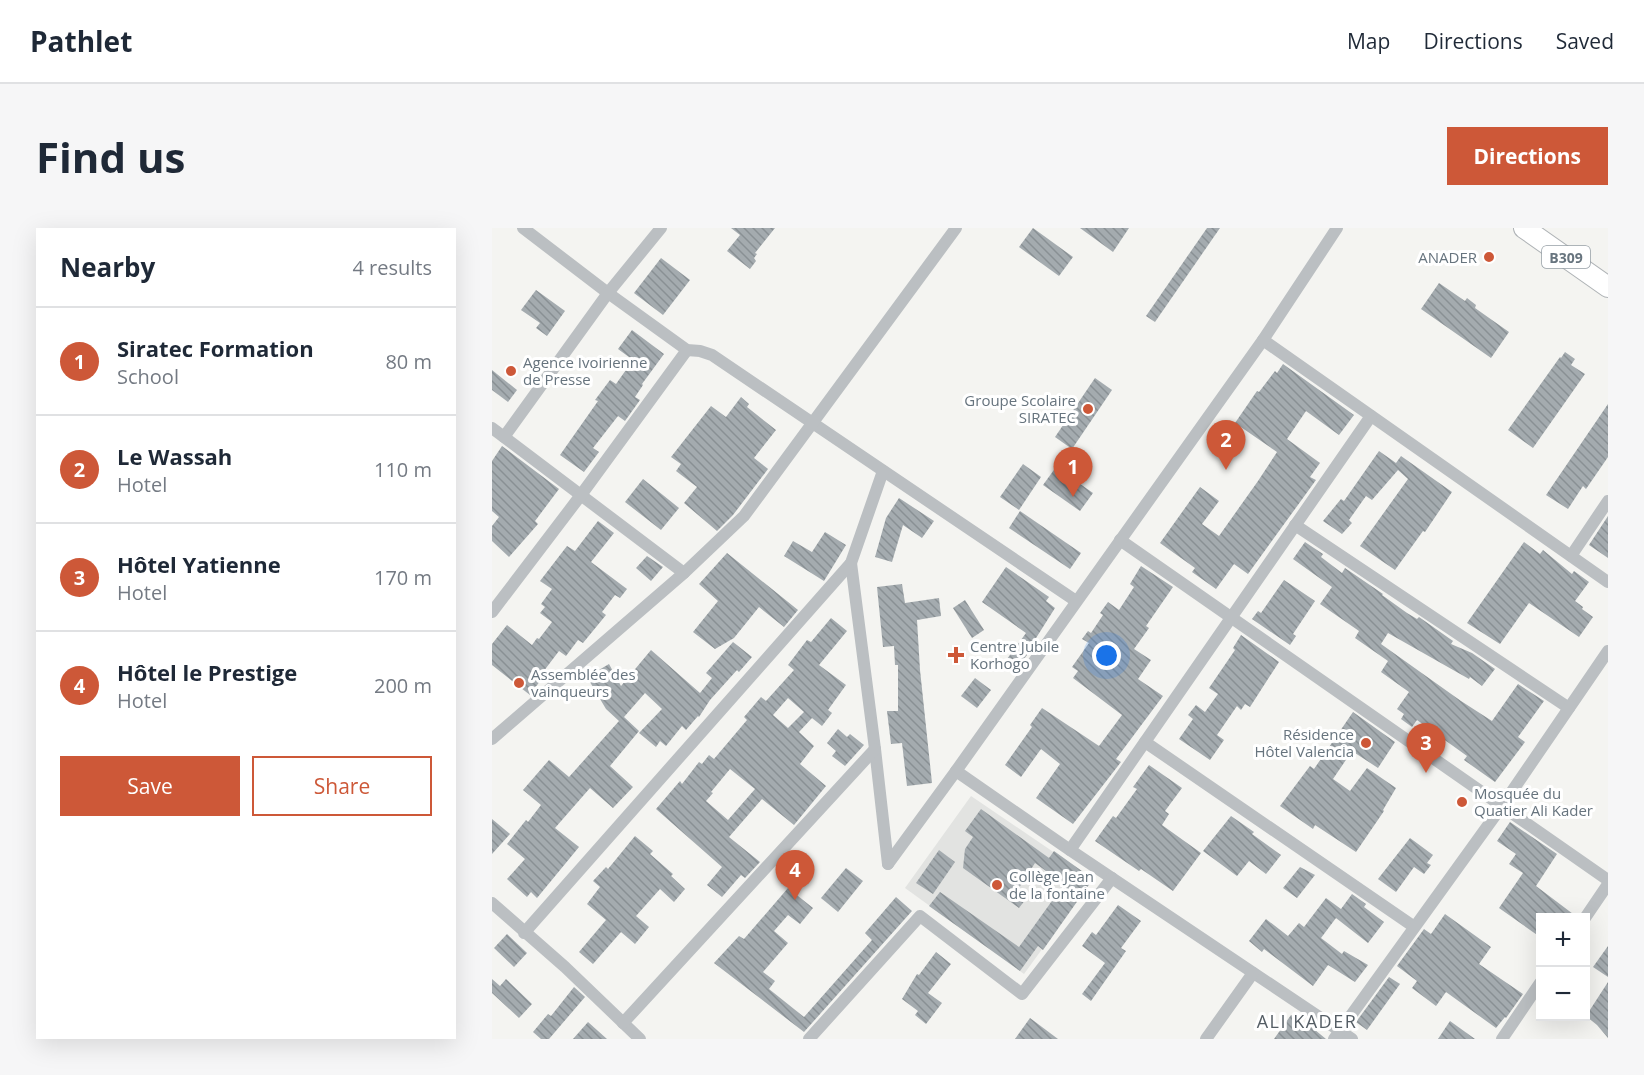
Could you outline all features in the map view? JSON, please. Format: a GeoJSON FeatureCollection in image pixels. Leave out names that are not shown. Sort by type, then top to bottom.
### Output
{"type":"FeatureCollection","features":[{"type":"Feature","properties":{"kind":"main road","name":"B309"},"geometry":{"type":"LineString","coordinates":[[1524,228],[1608,287]]}},
{"type":"Feature","properties":{"kind":"street"},"geometry":{"type":"LineString","coordinates":[[523,228],[687,350],[712,355],[1076,601]]}},
{"type":"Feature","properties":{"kind":"street"},"geometry":{"type":"LineString","coordinates":[[504,437],[608,293],[661,228]]}},
{"type":"Feature","properties":{"kind":"street"},"geometry":{"type":"LineString","coordinates":[[492,739],[684,573],[744,516],[956,228]]}},
{"type":"Feature","properties":{"kind":"street"},"geometry":{"type":"LineString","coordinates":[[851,563],[888,864],[1263,340],[1337,228]]}},
{"type":"Feature","properties":{"kind":"street"},"geometry":{"type":"LineString","coordinates":[[1263,340],[1608,582]]}},
{"type":"Feature","properties":{"kind":"street"},"geometry":{"type":"LineString","coordinates":[[492,612],[687,350]]}},
{"type":"Feature","properties":{"kind":"street"},"geometry":{"type":"LineString","coordinates":[[1070,850],[1371,416]]}},
{"type":"Feature","properties":{"kind":"street"},"geometry":{"type":"LineString","coordinates":[[492,428],[684,573]]}},
{"type":"Feature","properties":{"kind":"street"},"geometry":{"type":"LineString","coordinates":[[524,933],[851,563],[883,471]]}},
{"type":"Feature","properties":{"kind":"street"},"geometry":{"type":"LineString","coordinates":[[1571,556],[1608,501]]}},
{"type":"Feature","properties":{"kind":"street"},"geometry":{"type":"LineString","coordinates":[[1295,525],[1569,708]]}},
{"type":"Feature","properties":{"kind":"street"},"geometry":{"type":"LineString","coordinates":[[1120,540],[1608,882],[1588,913]]}},
{"type":"Feature","properties":{"kind":"street"},"geometry":{"type":"LineString","coordinates":[[1337,1035],[1413,926],[1502,806],[1608,651]]}},
{"type":"Feature","properties":{"kind":"street"},"geometry":{"type":"LineString","coordinates":[[1145,742],[1413,926]]}},
{"type":"Feature","properties":{"kind":"street"},"geometry":{"type":"LineString","coordinates":[[623,1023],[875,749]]}},
{"type":"Feature","properties":{"kind":"street"},"geometry":{"type":"LineString","coordinates":[[956,771],[1253,973],[1337,1035],[1352,1039]]}},
{"type":"Feature","properties":{"kind":"street"},"geometry":{"type":"LineString","coordinates":[[808,1039],[920,916],[1022,994],[1112,878]]}},
{"type":"Feature","properties":{"kind":"street"},"geometry":{"type":"LineString","coordinates":[[492,903],[565,967],[640,1039]]}},
{"type":"Feature","properties":{"kind":"street"},"geometry":{"type":"LineString","coordinates":[[1206,1039],[1253,973]]}},
{"type":"Feature","properties":{"kind":"street"},"geometry":{"type":"LineString","coordinates":[[1502,1039],[1536,989]]}},
{"type":"Feature","properties":{"kind":"shaded area","name":"Collège Jean de la fontaine"},"geometry":{"type":"Polygon","coordinates":[[[971,796],[1093,879],[1024,974],[905,888],[971,796]]]}},
{"type":"Feature","properties":{"kind":"building"},"geometry":{"type":"Polygon","coordinates":[[[731,228],[775,228],[755,253],[757,254],[754,258],[756,261],[750,269],[727,251],[740,235],[731,228]]]}},
{"type":"Feature","properties":{"kind":"building"},"geometry":{"type":"Polygon","coordinates":[[[1033,228],[1073,257],[1059,276],[1019,247],[1033,228]]]}},
{"type":"Feature","properties":{"kind":"building"},"geometry":{"type":"Polygon","coordinates":[[[1080,228],[1129,228],[1113,252],[1080,228]]]}},
{"type":"Feature","properties":{"kind":"building"},"geometry":{"type":"Polygon","coordinates":[[[1207,228],[1220,228],[1155,322],[1146,316],[1207,228]]]}},
{"type":"Feature","properties":{"kind":"building"},"geometry":{"type":"Polygon","coordinates":[[[661,258],[690,280],[663,315],[634,293],[661,258]]]}},
{"type":"Feature","properties":{"kind":"building"},"geometry":{"type":"Polygon","coordinates":[[[1439,283],[1465,301],[1467,298],[1476,305],[1475,308],[1509,332],[1491,358],[1421,309],[1439,283]]]}},
{"type":"Feature","properties":{"kind":"building"},"geometry":{"type":"Polygon","coordinates":[[[536,290],[565,311],[547,336],[536,328],[540,323],[521,310],[536,290]]]}},
{"type":"Feature","properties":{"kind":"building"},"geometry":{"type":"Polygon","coordinates":[[[632,330],[664,354],[642,384],[635,397],[640,400],[625,421],[618,416],[593,448],[599,452],[584,472],[560,455],[610,380],[616,384],[633,360],[618,349],[632,330]]]}},
{"type":"Feature","properties":{"kind":"building"},"geometry":{"type":"Polygon","coordinates":[[[1565,352],[1575,359],[1571,365],[1585,374],[1533,448],[1508,430],[1565,352]]]}},
{"type":"Feature","properties":{"kind":"building"},"geometry":{"type":"Polygon","coordinates":[[[1283,364],[1354,415],[1339,435],[1306,411],[1287,439],[1320,463],[1310,477],[1316,480],[1248,574],[1234,564],[1216,589],[1192,572],[1195,568],[1160,543],[1200,487],[1219,501],[1202,524],[1219,536],[1258,481],[1277,452],[1235,423],[1257,391],[1259,392],[1283,364]]]}},
{"type":"Feature","properties":{"kind":"building"},"geometry":{"type":"Polygon","coordinates":[[[492,370],[517,390],[508,402],[492,390],[492,370]]]}},
{"type":"Feature","properties":{"kind":"building"},"geometry":{"type":"Polygon","coordinates":[[[1095,378],[1112,390],[1072,449],[1055,437],[1095,378]]]}},
{"type":"Feature","properties":{"kind":"building"},"geometry":{"type":"Polygon","coordinates":[[[741,397],[749,404],[747,407],[776,430],[754,458],[768,469],[733,515],[717,531],[684,503],[697,487],[676,471],[681,464],[671,457],[711,406],[726,417],[741,397]]]}},
{"type":"Feature","properties":{"kind":"building"},"geometry":{"type":"Polygon","coordinates":[[[1608,404],[1608,457],[1586,489],[1583,486],[1568,509],[1546,495],[1608,404]]]}},
{"type":"Feature","properties":{"kind":"building"},"geometry":{"type":"Polygon","coordinates":[[[502,446],[559,489],[535,521],[538,524],[509,557],[492,541],[492,526],[499,517],[492,511],[492,461],[502,446]]]}},
{"type":"Feature","properties":{"kind":"building"},"geometry":{"type":"Polygon","coordinates":[[[1379,451],[1396,463],[1401,456],[1452,492],[1425,532],[1423,531],[1395,570],[1360,546],[1408,479],[1398,470],[1372,500],[1366,496],[1349,520],[1352,523],[1342,534],[1323,521],[1341,499],[1344,501],[1379,451]]]}},
{"type":"Feature","properties":{"kind":"building"},"geometry":{"type":"Polygon","coordinates":[[[1023,464],[1041,477],[1019,510],[1000,497],[1023,464]]]}},
{"type":"Feature","properties":{"kind":"building"},"geometry":{"type":"Polygon","coordinates":[[[1056,467],[1093,493],[1080,511],[1043,485],[1056,467]]]}},
{"type":"Feature","properties":{"kind":"building"},"geometry":{"type":"Polygon","coordinates":[[[643,479],[679,508],[661,530],[625,502],[643,479]]]}},
{"type":"Feature","properties":{"kind":"building"},"geometry":{"type":"Polygon","coordinates":[[[899,498],[934,521],[922,538],[903,525],[892,562],[875,557],[886,518],[899,498]]]}},
{"type":"Feature","properties":{"kind":"building"},"geometry":{"type":"Polygon","coordinates":[[[1020,511],[1081,553],[1070,569],[1009,528],[1020,511]]]}},
{"type":"Feature","properties":{"kind":"building"},"geometry":{"type":"Polygon","coordinates":[[[1608,516],[1608,558],[1589,545],[1608,516]]]}},
{"type":"Feature","properties":{"kind":"building"},"geometry":{"type":"Polygon","coordinates":[[[598,521],[614,533],[591,562],[627,589],[620,598],[615,595],[602,612],[606,615],[583,643],[578,640],[566,656],[559,651],[537,680],[540,681],[530,695],[492,665],[492,644],[507,625],[532,645],[537,638],[539,639],[552,622],[540,613],[545,607],[541,604],[552,589],[540,581],[567,546],[575,551],[598,521]]]}},
{"type":"Feature","properties":{"kind":"building"},"geometry":{"type":"Polygon","coordinates":[[[825,532],[846,545],[824,581],[784,556],[793,541],[812,552],[825,532]]]}},
{"type":"Feature","properties":{"kind":"building"},"geometry":{"type":"Polygon","coordinates":[[[1305,542],[1323,554],[1321,557],[1342,573],[1345,568],[1407,613],[1417,619],[1419,617],[1453,641],[1451,644],[1472,653],[1495,669],[1482,686],[1470,677],[1469,679],[1388,633],[1381,644],[1461,701],[1492,721],[1518,684],[1544,701],[1518,737],[1525,742],[1495,782],[1464,760],[1467,756],[1417,720],[1412,727],[1401,719],[1404,714],[1397,709],[1409,692],[1381,672],[1388,661],[1355,638],[1359,631],[1320,604],[1332,587],[1293,559],[1305,542]]]}},
{"type":"Feature","properties":{"kind":"building"},"geometry":{"type":"Polygon","coordinates":[[[1524,542],[1540,554],[1543,550],[1572,574],[1574,571],[1589,582],[1575,601],[1593,617],[1579,637],[1529,603],[1500,644],[1467,623],[1524,542]]]}},
{"type":"Feature","properties":{"kind":"building"},"geometry":{"type":"Polygon","coordinates":[[[727,553],[798,610],[784,627],[759,607],[734,638],[715,649],[693,632],[718,601],[699,584],[727,553]]]}},
{"type":"Feature","properties":{"kind":"building"},"geometry":{"type":"Polygon","coordinates":[[[647,556],[663,567],[651,581],[636,568],[647,556]]]}},
{"type":"Feature","properties":{"kind":"building"},"geometry":{"type":"Polygon","coordinates":[[[1141,566],[1173,587],[1146,626],[1149,628],[1134,649],[1151,660],[1138,679],[1163,696],[1116,759],[1121,762],[1073,824],[1036,798],[1060,764],[1041,749],[1021,777],[1005,765],[1032,727],[1030,725],[1042,708],[1099,746],[1122,715],[1073,678],[1078,671],[1072,667],[1089,643],[1082,639],[1088,631],[1091,633],[1103,615],[1100,613],[1108,602],[1119,610],[1134,587],[1130,584],[1141,566]]]}},
{"type":"Feature","properties":{"kind":"building"},"geometry":{"type":"Polygon","coordinates":[[[1006,567],[1049,597],[1046,601],[1055,608],[1031,646],[1033,647],[1018,667],[1007,659],[1026,633],[982,602],[1006,567]]]}},
{"type":"Feature","properties":{"kind":"building"},"geometry":{"type":"Polygon","coordinates":[[[1284,580],[1315,601],[1293,634],[1296,636],[1290,645],[1252,619],[1258,611],[1261,613],[1284,580]]]}},
{"type":"Feature","properties":{"kind":"building"},"geometry":{"type":"Polygon","coordinates":[[[902,584],[905,603],[939,598],[941,616],[917,620],[932,783],[907,786],[902,743],[891,744],[887,711],[898,711],[898,665],[895,665],[894,646],[883,647],[877,587],[902,584]]]}},
{"type":"Feature","properties":{"kind":"building"},"geometry":{"type":"Polygon","coordinates":[[[965,600],[984,630],[972,638],[953,608],[965,600]]]}},
{"type":"Feature","properties":{"kind":"building"},"geometry":{"type":"Polygon","coordinates":[[[831,618],[847,631],[819,665],[846,685],[828,710],[832,713],[822,726],[812,718],[799,732],[814,746],[800,764],[826,786],[794,825],[762,799],[729,837],[760,862],[745,878],[741,875],[722,897],[707,885],[722,867],[656,809],[680,781],[682,784],[699,762],[702,764],[709,755],[714,759],[747,720],[744,717],[761,697],[766,701],[794,670],[788,665],[807,640],[811,642],[831,618]],[[788,698],[773,715],[788,728],[804,712],[788,698]],[[730,769],[706,801],[728,820],[755,789],[730,769]]]}},
{"type":"Feature","properties":{"kind":"building"},"geometry":{"type":"Polygon","coordinates":[[[1241,635],[1279,662],[1250,707],[1245,704],[1241,710],[1237,706],[1217,735],[1224,740],[1210,760],[1179,739],[1193,719],[1188,715],[1196,705],[1205,712],[1218,694],[1209,688],[1235,650],[1233,648],[1241,635]]]}},
{"type":"Feature","properties":{"kind":"building"},"geometry":{"type":"Polygon","coordinates":[[[733,642],[752,657],[710,700],[699,717],[686,730],[682,726],[666,746],[660,741],[656,747],[639,733],[662,709],[645,693],[624,717],[639,731],[610,766],[633,787],[613,808],[590,788],[555,828],[579,847],[537,898],[531,892],[527,897],[507,879],[525,859],[507,844],[541,805],[523,790],[549,760],[569,777],[619,721],[606,709],[587,677],[609,664],[621,686],[651,650],[700,693],[712,678],[706,673],[733,642]]]}},
{"type":"Feature","properties":{"kind":"building"},"geometry":{"type":"Polygon","coordinates":[[[975,678],[991,690],[977,708],[961,696],[975,678]]]}},
{"type":"Feature","properties":{"kind":"building"},"geometry":{"type":"Polygon","coordinates":[[[1353,712],[1395,742],[1378,768],[1352,751],[1333,779],[1350,791],[1367,768],[1396,788],[1384,811],[1356,852],[1315,825],[1313,829],[1280,806],[1310,766],[1314,769],[1353,712]]]}},
{"type":"Feature","properties":{"kind":"building"},"geometry":{"type":"Polygon","coordinates":[[[838,729],[847,737],[850,734],[864,745],[845,766],[832,756],[836,751],[827,743],[838,729]]]}},
{"type":"Feature","properties":{"kind":"building"},"geometry":{"type":"Polygon","coordinates":[[[1149,765],[1182,788],[1165,811],[1169,814],[1162,825],[1201,853],[1173,891],[1095,841],[1113,816],[1116,818],[1137,789],[1133,787],[1149,765]]]}},
{"type":"Feature","properties":{"kind":"building"},"geometry":{"type":"Polygon","coordinates":[[[981,809],[1049,858],[1054,851],[1093,879],[1043,950],[1038,946],[1020,971],[929,906],[940,892],[1019,947],[1064,884],[1035,863],[1019,888],[1029,895],[1019,908],[963,868],[965,849],[973,837],[965,831],[981,809]]]}},
{"type":"Feature","properties":{"kind":"building"},"geometry":{"type":"Polygon","coordinates":[[[1231,816],[1281,855],[1266,874],[1249,861],[1237,876],[1203,851],[1231,816]]]}},
{"type":"Feature","properties":{"kind":"building"},"geometry":{"type":"Polygon","coordinates":[[[492,819],[510,834],[492,854],[492,819]]]}},
{"type":"Feature","properties":{"kind":"building"},"geometry":{"type":"Polygon","coordinates":[[[1510,822],[1557,854],[1536,886],[1572,913],[1536,913],[1536,934],[1499,908],[1523,873],[1509,864],[1516,854],[1497,841],[1510,822]]]}},
{"type":"Feature","properties":{"kind":"building"},"geometry":{"type":"Polygon","coordinates":[[[635,836],[653,851],[650,854],[673,874],[671,876],[685,889],[674,902],[660,889],[636,916],[649,927],[635,944],[621,932],[593,964],[579,952],[606,920],[587,904],[600,887],[593,881],[606,867],[608,869],[635,836]]]}},
{"type":"Feature","properties":{"kind":"building"},"geometry":{"type":"Polygon","coordinates":[[[1410,838],[1433,855],[1427,863],[1431,865],[1424,874],[1414,867],[1396,892],[1378,879],[1410,838]]]}},
{"type":"Feature","properties":{"kind":"building"},"geometry":{"type":"Polygon","coordinates":[[[939,850],[955,862],[933,894],[916,883],[939,850]]]}},
{"type":"Feature","properties":{"kind":"building"},"geometry":{"type":"Polygon","coordinates":[[[1300,867],[1315,875],[1297,898],[1283,888],[1300,867]]]}},
{"type":"Feature","properties":{"kind":"building"},"geometry":{"type":"Polygon","coordinates":[[[846,868],[863,881],[838,912],[821,898],[846,868]]]}},
{"type":"Feature","properties":{"kind":"building"},"geometry":{"type":"Polygon","coordinates":[[[788,888],[813,908],[800,924],[788,915],[774,931],[788,943],[763,972],[775,981],[769,989],[804,1017],[872,940],[865,933],[896,897],[912,911],[804,1032],[714,963],[739,936],[744,939],[788,888]]]}},
{"type":"Feature","properties":{"kind":"building"},"geometry":{"type":"Polygon","coordinates":[[[1352,894],[1366,904],[1364,907],[1384,922],[1368,943],[1336,918],[1321,938],[1342,954],[1344,951],[1368,965],[1355,982],[1328,965],[1313,986],[1264,949],[1262,952],[1249,941],[1266,919],[1288,936],[1299,923],[1304,927],[1326,898],[1341,909],[1352,894]]]}},
{"type":"Feature","properties":{"kind":"building"},"geometry":{"type":"Polygon","coordinates":[[[1118,905],[1141,921],[1121,948],[1126,951],[1091,1001],[1082,994],[1105,963],[1082,946],[1092,932],[1096,935],[1118,905]]]}},
{"type":"Feature","properties":{"kind":"building"},"geometry":{"type":"Polygon","coordinates":[[[1445,914],[1491,947],[1479,964],[1523,994],[1496,1028],[1446,992],[1436,1006],[1412,988],[1417,981],[1397,966],[1424,929],[1431,934],[1445,914]]]}},
{"type":"Feature","properties":{"kind":"building"},"geometry":{"type":"Polygon","coordinates":[[[507,934],[527,953],[514,967],[494,948],[507,934]]]}},
{"type":"Feature","properties":{"kind":"building"},"geometry":{"type":"Polygon","coordinates":[[[1608,946],[1608,977],[1593,967],[1608,946]]]}},
{"type":"Feature","properties":{"kind":"building"},"geometry":{"type":"Polygon","coordinates":[[[936,952],[951,964],[928,993],[942,1003],[926,1024],[915,1015],[918,1011],[902,999],[917,974],[919,975],[936,952]]]}},
{"type":"Feature","properties":{"kind":"building"},"geometry":{"type":"Polygon","coordinates":[[[1389,977],[1400,984],[1367,1030],[1356,1022],[1389,977]]]}},
{"type":"Feature","properties":{"kind":"building"},"geometry":{"type":"Polygon","coordinates":[[[492,979],[500,986],[506,979],[532,1004],[519,1018],[492,993],[492,979]]]}},
{"type":"Feature","properties":{"kind":"building"},"geometry":{"type":"Polygon","coordinates":[[[1608,982],[1608,1038],[1590,1019],[1590,1010],[1608,982]]]}},
{"type":"Feature","properties":{"kind":"building"},"geometry":{"type":"Polygon","coordinates":[[[574,987],[585,997],[549,1039],[541,1039],[533,1032],[548,1014],[551,1016],[574,987]]]}},
{"type":"Feature","properties":{"kind":"building"},"geometry":{"type":"Polygon","coordinates":[[[1291,1015],[1308,1027],[1309,1025],[1326,1039],[1274,1039],[1291,1015]]]}},
{"type":"Feature","properties":{"kind":"building"},"geometry":{"type":"Polygon","coordinates":[[[1030,1018],[1058,1039],[1015,1039],[1030,1018]]]}},
{"type":"Feature","properties":{"kind":"building"},"geometry":{"type":"Polygon","coordinates":[[[1450,1021],[1475,1039],[1438,1039],[1450,1021]]]}},
{"type":"Feature","properties":{"kind":"building"},"geometry":{"type":"Polygon","coordinates":[[[588,1022],[607,1039],[573,1039],[588,1022]]]}},
{"type":"Feature","properties":{"kind":"place","name":"ANADER"},"geometry":{"type":"Point","coordinates":[1489,257]}},
{"type":"Feature","properties":{"kind":"place","name":"Agence Ivoirienne de Presse"},"geometry":{"type":"Point","coordinates":[511,371]}},
{"type":"Feature","properties":{"kind":"place","name":"Groupe Scolaire SIRATEC"},"geometry":{"type":"Point","coordinates":[1088,409]}},
{"type":"Feature","properties":{"kind":"place","name":"Le Wassah"},"geometry":{"type":"Point","coordinates":[1226,470]}},
{"type":"Feature","properties":{"kind":"place","name":"Siratec Formation"},"geometry":{"type":"Point","coordinates":[1073,497]}},
{"type":"Feature","properties":{"kind":"place","name":"Centre Jubile Korhogo"},"geometry":{"type":"Point","coordinates":[956,655]}},
{"type":"Feature","properties":{"kind":"place","name":"Assemblée des vainqueurs"},"geometry":{"type":"Point","coordinates":[519,683]}},
{"type":"Feature","properties":{"kind":"place","name":"Résidence Hôtel Valencia"},"geometry":{"type":"Point","coordinates":[1366,743]}},
{"type":"Feature","properties":{"kind":"place","name":"Hôtel Yatienne"},"geometry":{"type":"Point","coordinates":[1426,773]}},
{"type":"Feature","properties":{"kind":"place","name":"Mosquée du Quatier Ali Kader"},"geometry":{"type":"Point","coordinates":[1462,802]}},
{"type":"Feature","properties":{"kind":"place","name":"Collège Jean de la fontaine"},"geometry":{"type":"Point","coordinates":[997,885]}},
{"type":"Feature","properties":{"kind":"place","name":"Hôtel le Prestige"},"geometry":{"type":"Point","coordinates":[795,900]}},
{"type":"Feature","properties":{"kind":"district","name":"ALI KADER"},"geometry":{"type":"Point","coordinates":[1307,1021]}}]}
